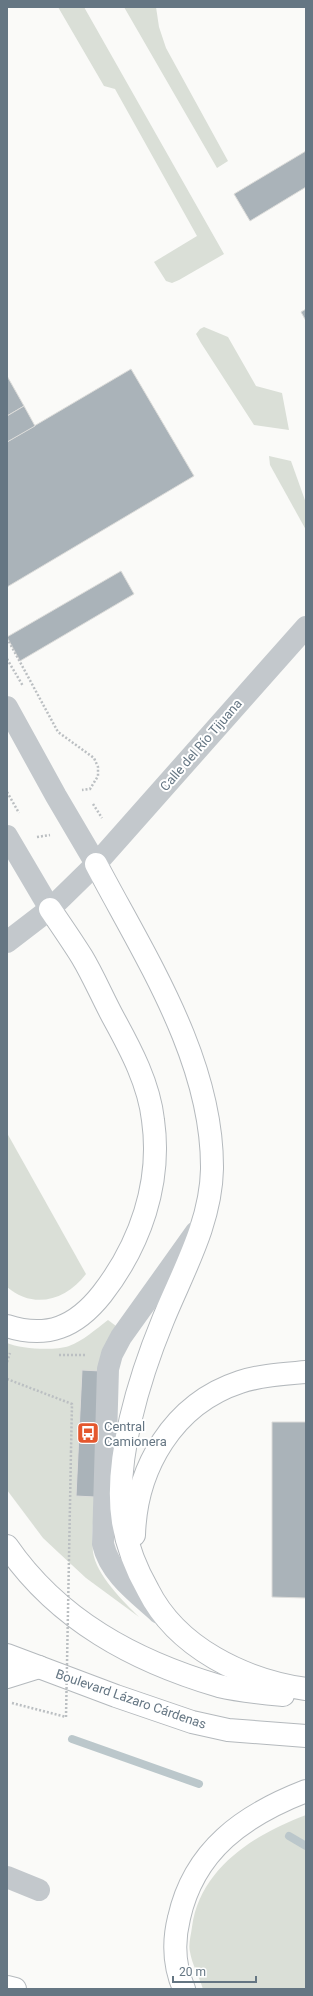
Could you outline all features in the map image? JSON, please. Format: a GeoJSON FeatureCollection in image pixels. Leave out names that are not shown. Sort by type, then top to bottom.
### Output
{"type":"FeatureCollection","features":[{"type":"Feature","properties":{"kind":"main road"},"geometry":{"type":"LineString","coordinates":[[96,864],[179,1023],[196,1066],[212,1147],[212,1171],[203,1223],[197,1242],[163,1321],[144,1374],[133,1412],[126,1445],[122,1475],[123,1521],[129,1547],[137,1570],[153,1601],[164,1618],[209,1655],[248,1674],[292,1687],[306,1689]]}},
{"type":"Feature","properties":{"kind":"main road"},"geometry":{"type":"LineString","coordinates":[[7,1326],[36,1332],[56,1330],[77,1319],[96,1302],[125,1261],[134,1242],[147,1208],[154,1174],[155,1144],[153,1119],[147,1090],[130,1051],[85,964],[50,909]]}},
{"type":"Feature","properties":{"kind":"main road"},"geometry":{"type":"LineString","coordinates":[[137,1570],[133,1543],[134,1524],[142,1487],[148,1469],[159,1448],[178,1421],[197,1404],[240,1382],[270,1375],[306,1372]]}},
{"type":"Feature","properties":{"kind":"main road"},"geometry":{"type":"LineString","coordinates":[[7,1546],[40,1586],[83,1624],[121,1647],[164,1666],[220,1686],[249,1691],[306,1696]]}},
{"type":"Feature","properties":{"kind":"main road","name":"Boulevard Lázaro Cárdenas"},"geometry":{"type":"LineString","coordinates":[[7,1655],[116,1696],[192,1722],[228,1730],[306,1736]]}},
{"type":"Feature","properties":{"kind":"main road"},"geometry":{"type":"LineString","coordinates":[[7,1677],[39,1667]]}},
{"type":"Feature","properties":{"kind":"main road"},"geometry":{"type":"LineString","coordinates":[[184,1989],[175,1960],[176,1931],[187,1887],[199,1866],[212,1849],[229,1834],[266,1809],[306,1792]]}},
{"type":"Feature","properties":{"kind":"main road"},"geometry":{"type":"LineString","coordinates":[[7,1986],[15,1989]]}},
{"type":"Feature","properties":{"kind":"street","name":"Calle del Río Tijuana"},"geometry":{"type":"LineString","coordinates":[[96,864],[306,627]]}},
{"type":"Feature","properties":{"kind":"street"},"geometry":{"type":"LineString","coordinates":[[7,707],[56,796],[96,864],[50,909],[7,942]]}},
{"type":"Feature","properties":{"kind":"street"},"geometry":{"type":"LineString","coordinates":[[7,836],[50,909]]}},
{"type":"Feature","properties":{"kind":"street"},"geometry":{"type":"LineString","coordinates":[[164,1618],[121,1578],[112,1566],[103,1544],[108,1369],[112,1354],[121,1337],[203,1223]]}},
{"type":"Feature","properties":{"kind":"street"},"geometry":{"type":"LineString","coordinates":[[7,1877],[39,1890]]}},
{"type":"Feature","properties":{"kind":"path"},"geometry":{"type":"LineString","coordinates":[[7,638],[20,661]]}},
{"type":"Feature","properties":{"kind":"path"},"geometry":{"type":"LineString","coordinates":[[7,1379],[72,1404],[66,1717],[7,1701]]}},
{"type":"Feature","properties":{"kind":"shaded area"},"geometry":{"type":"Polygon","coordinates":[[[58,7],[84,7],[224,254],[172,283],[166,281],[154,262],[197,236],[115,89],[104,86],[58,7]]]}},
{"type":"Feature","properties":{"kind":"shaded area"},"geometry":{"type":"Polygon","coordinates":[[[124,7],[156,7],[159,27],[166,48],[228,161],[217,168],[124,7]]]}},
{"type":"Feature","properties":{"kind":"shaded area"},"geometry":{"type":"Polygon","coordinates":[[[204,327],[228,337],[256,386],[282,393],[289,430],[254,425],[196,334],[204,327]]]}},
{"type":"Feature","properties":{"kind":"shaded area"},"geometry":{"type":"Polygon","coordinates":[[[269,456],[291,461],[306,503],[306,530],[270,465],[269,456]]]}},
{"type":"Feature","properties":{"kind":"shaded area"},"geometry":{"type":"Polygon","coordinates":[[[7,1133],[86,1274],[69,1290],[59,1296],[49,1299],[39,1300],[28,1298],[17,1294],[7,1287],[7,1133]]]}},
{"type":"Feature","properties":{"kind":"shaded area"},"geometry":{"type":"Polygon","coordinates":[[[108,1320],[116,1326],[100,1371],[82,1370],[76,1496],[95,1497],[92,1539],[95,1561],[99,1570],[112,1588],[139,1617],[86,1578],[43,1538],[7,1490],[7,1343],[29,1348],[63,1348],[79,1341],[108,1320]]]}},
{"type":"Feature","properties":{"kind":"shaded area"},"geometry":{"type":"Polygon","coordinates":[[[306,1815],[306,1989],[203,1989],[192,1961],[189,1946],[197,1906],[206,1887],[218,1871],[233,1856],[250,1843],[268,1832],[306,1815]]]}},
{"type":"Feature","properties":{"kind":"building"},"geometry":{"type":"Polygon","coordinates":[[[306,151],[306,187],[250,221],[234,194],[306,151]]]}},
{"type":"Feature","properties":{"kind":"building"},"geometry":{"type":"Polygon","coordinates":[[[306,309],[306,321],[301,312],[306,309]]]}},
{"type":"Feature","properties":{"kind":"building"},"geometry":{"type":"Polygon","coordinates":[[[131,369],[194,476],[7,587],[7,442],[131,369]]]}},
{"type":"Feature","properties":{"kind":"building"},"geometry":{"type":"Polygon","coordinates":[[[7,376],[24,406],[7,416],[7,376]]]}},
{"type":"Feature","properties":{"kind":"building"},"geometry":{"type":"Polygon","coordinates":[[[24,406],[35,426],[7,442],[7,416],[24,406]]]}},
{"type":"Feature","properties":{"kind":"building"},"geometry":{"type":"Polygon","coordinates":[[[121,571],[134,594],[20,661],[7,637],[121,571]]]}},
{"type":"Feature","properties":{"kind":"building","name":"Central Camionera"},"geometry":{"type":"Polygon","coordinates":[[[82,1370],[100,1371],[95,1497],[76,1496],[82,1370]]]}},
{"type":"Feature","properties":{"kind":"building"},"geometry":{"type":"Polygon","coordinates":[[[272,1422],[306,1422],[306,1598],[272,1597],[272,1422]]]}},
{"type":"Feature","properties":{"kind":"waterway"},"geometry":{"type":"LineString","coordinates":[[72,1739],[199,1784]]}},
{"type":"Feature","properties":{"kind":"waterway"},"geometry":{"type":"LineString","coordinates":[[289,1836],[306,1846]]}},
{"type":"Feature","properties":{"kind":"place","name":"Central Camionera"},"geometry":{"type":"Point","coordinates":[88,1433]}}]}
